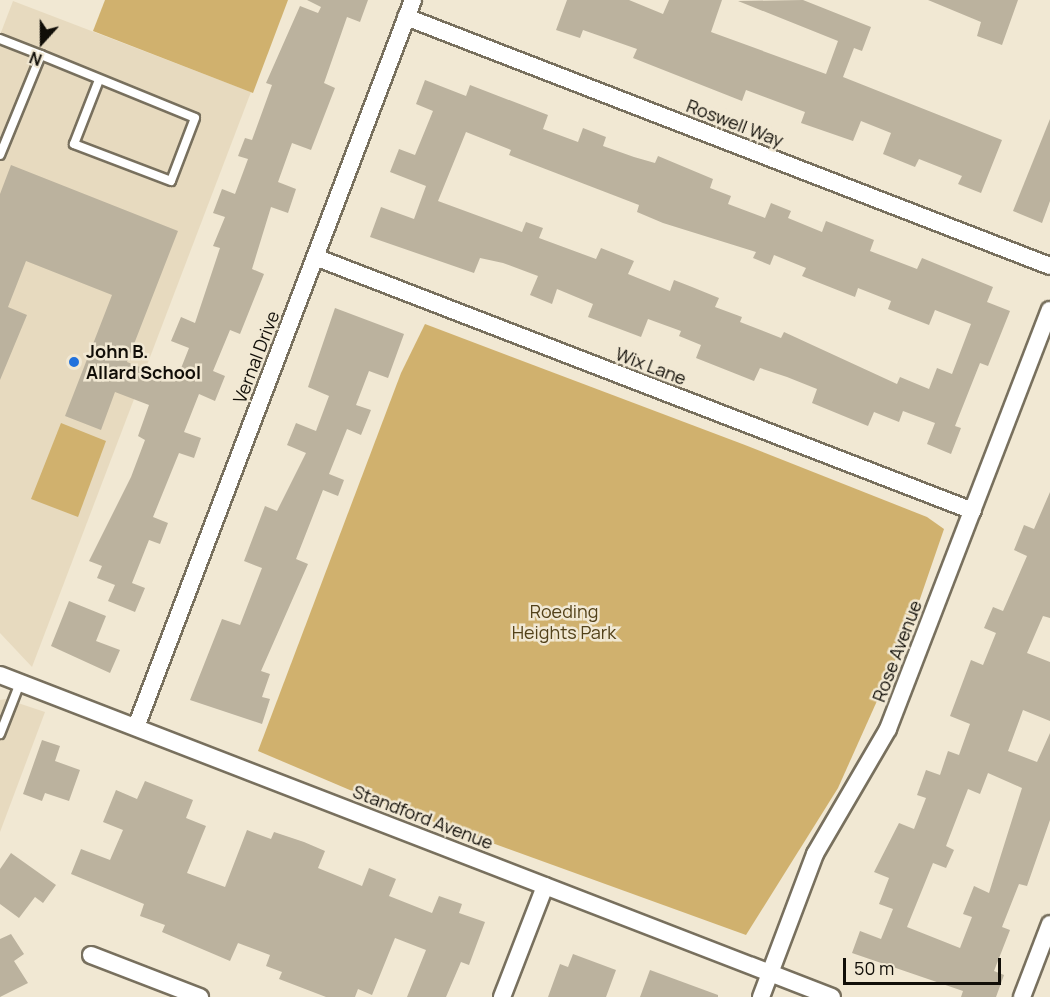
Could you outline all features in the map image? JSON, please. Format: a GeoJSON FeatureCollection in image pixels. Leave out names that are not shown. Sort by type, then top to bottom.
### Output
{"type":"FeatureCollection","features":[{"type":"Feature","properties":{"kind":"street","name":"Vernal Drive"},"geometry":{"type":"LineString","coordinates":[[136,727],[413,0]]}},
{"type":"Feature","properties":{"kind":"street","name":"Roswell Way"},"geometry":{"type":"LineString","coordinates":[[406,17],[1050,266]]}},
{"type":"Feature","properties":{"kind":"street","name":"Wix Lane"},"geometry":{"type":"LineString","coordinates":[[315,257],[973,511]]}},
{"type":"Feature","properties":{"kind":"street","name":"Rose Avenue"},"geometry":{"type":"LineString","coordinates":[[761,997],[815,854],[888,729],[1050,310]]}},
{"type":"Feature","properties":{"kind":"street","name":"Standford Avenue"},"geometry":{"type":"LineString","coordinates":[[0,675],[832,997]]}},
{"type":"Feature","properties":{"kind":"street"},"geometry":{"type":"LineString","coordinates":[[502,997],[546,886]]}},
{"type":"Feature","properties":{"kind":"street"},"geometry":{"type":"LineString","coordinates":[[1022,997],[1050,924]]}},
{"type":"Feature","properties":{"kind":"street"},"geometry":{"type":"LineString","coordinates":[[91,955],[200,997]]}},
{"type":"Feature","properties":{"kind":"lane"},"geometry":{"type":"LineString","coordinates":[[0,39],[195,118],[171,181],[74,144],[99,80]]}},
{"type":"Feature","properties":{"kind":"lane"},"geometry":{"type":"LineString","coordinates":[[0,155],[41,55]]}},
{"type":"Feature","properties":{"kind":"lane"},"geometry":{"type":"LineString","coordinates":[[0,734],[20,682]]}},
{"type":"Feature","properties":{"kind":"shaded area","name":"John B. Allard School"},"geometry":{"type":"Polygon","coordinates":[[[13,1],[251,92],[32,667],[0,633],[0,35],[13,1]]]}},
{"type":"Feature","properties":{"kind":"shaded area"},"geometry":{"type":"Polygon","coordinates":[[[6,699],[45,712],[0,832],[0,700],[6,699]]]}},
{"type":"Feature","properties":{"kind":"green space"},"geometry":{"type":"Polygon","coordinates":[[[105,0],[288,0],[253,93],[93,31],[105,0]]]}},
{"type":"Feature","properties":{"kind":"green space","name":"Roeding Heights Park"},"geometry":{"type":"Polygon","coordinates":[[[425,324],[745,445],[927,517],[944,529],[911,625],[838,788],[746,935],[371,799],[258,751],[401,373],[425,324]]]}},
{"type":"Feature","properties":{"kind":"green space"},"geometry":{"type":"Polygon","coordinates":[[[61,423],[106,441],[78,517],[31,499],[61,423]]]}},
{"type":"Feature","properties":{"kind":"building"},"geometry":{"type":"Polygon","coordinates":[[[307,0],[368,0],[360,22],[347,17],[324,83],[335,88],[311,150],[292,143],[278,182],[296,189],[288,213],[271,207],[252,269],[264,274],[240,334],[230,330],[213,371],[225,376],[215,401],[199,394],[184,432],[201,438],[194,458],[179,453],[153,517],[168,523],[160,544],[149,540],[132,583],[145,588],[135,612],[108,601],[115,585],[97,578],[102,566],[89,561],[131,477],[145,440],[138,436],[149,405],[115,392],[101,430],[65,416],[112,295],[26,261],[8,307],[27,315],[0,380],[0,194],[11,165],[178,231],[127,362],[176,381],[189,348],[171,341],[181,317],[195,323],[220,248],[213,246],[225,217],[213,213],[222,189],[235,194],[248,159],[238,156],[245,138],[252,140],[272,85],[266,83],[300,6],[318,13],[321,7],[307,0]]]}},
{"type":"Feature","properties":{"kind":"building"},"geometry":{"type":"Polygon","coordinates":[[[567,0],[629,0],[663,14],[669,0],[722,0],[711,32],[826,74],[838,41],[738,1],[803,0],[871,27],[862,51],[854,48],[843,77],[1002,140],[981,193],[958,184],[962,176],[919,159],[915,167],[883,154],[891,133],[861,121],[853,141],[801,123],[805,112],[746,90],[742,101],[633,58],[637,49],[583,30],[580,38],[556,30],[567,0]]]}},
{"type":"Feature","properties":{"kind":"building"},"geometry":{"type":"Polygon","coordinates":[[[928,0],[1018,0],[1002,45],[977,36],[981,22],[928,0]]]}},
{"type":"Feature","properties":{"kind":"building"},"geometry":{"type":"Polygon","coordinates":[[[425,80],[466,96],[470,85],[548,115],[543,129],[578,142],[583,128],[606,137],[603,146],[655,163],[658,156],[713,179],[710,188],[731,196],[728,204],[765,218],[771,203],[791,211],[788,218],[822,232],[826,221],[874,240],[870,251],[917,269],[922,258],[993,287],[987,302],[1010,311],[988,366],[980,363],[955,426],[961,428],[951,454],[927,444],[935,423],[903,411],[899,422],[874,412],[868,426],[812,403],[817,389],[787,377],[760,368],[754,381],[696,358],[701,345],[679,336],[681,331],[648,319],[641,337],[588,317],[593,304],[557,289],[552,304],[530,295],[538,276],[503,263],[480,258],[474,273],[370,237],[381,207],[414,219],[426,186],[390,172],[399,149],[415,155],[433,111],[416,104],[425,80]],[[466,132],[438,201],[522,232],[526,222],[543,228],[539,238],[596,259],[601,248],[634,261],[628,274],[670,291],[674,280],[719,298],[715,307],[742,317],[740,322],[781,338],[784,332],[897,384],[900,377],[929,389],[937,368],[952,374],[971,324],[935,310],[929,325],[888,309],[891,301],[858,288],[855,297],[802,276],[806,268],[774,255],[770,265],[753,258],[756,252],[663,223],[637,212],[639,205],[509,155],[511,150],[466,132]]]}},
{"type":"Feature","properties":{"kind":"building"},"geometry":{"type":"Polygon","coordinates":[[[1050,119],[1050,201],[1042,223],[1013,211],[1050,119]]]}},
{"type":"Feature","properties":{"kind":"building"},"geometry":{"type":"Polygon","coordinates":[[[335,308],[404,334],[388,378],[369,371],[356,405],[371,410],[361,435],[347,429],[329,474],[344,480],[338,496],[323,490],[296,559],[308,564],[261,671],[270,674],[262,697],[270,699],[262,724],[190,700],[222,619],[240,625],[262,568],[244,561],[265,506],[277,511],[306,453],[287,445],[296,423],[316,431],[329,396],[308,387],[335,308]]]}},
{"type":"Feature","properties":{"kind":"building"},"geometry":{"type":"Polygon","coordinates":[[[1050,492],[1050,618],[1043,616],[1027,653],[1050,662],[1050,721],[1023,710],[1008,751],[1037,762],[1050,733],[1050,820],[1027,886],[1019,884],[1002,927],[1010,930],[994,971],[1004,975],[996,997],[961,997],[963,991],[852,953],[860,931],[881,939],[893,909],[879,904],[889,878],[874,872],[899,823],[914,829],[926,798],[917,795],[926,770],[940,775],[948,751],[959,755],[970,724],[950,716],[971,660],[983,665],[996,633],[984,628],[993,607],[1003,611],[1027,556],[1014,550],[1024,525],[1034,529],[1050,492]],[[988,773],[980,794],[968,789],[946,846],[954,850],[946,868],[933,863],[907,927],[960,948],[972,917],[963,914],[974,886],[989,893],[1022,788],[988,773]]]}},
{"type":"Feature","properties":{"kind":"building"},"geometry":{"type":"Polygon","coordinates":[[[69,601],[106,616],[96,641],[120,650],[110,673],[51,646],[69,601]]]}},
{"type":"Feature","properties":{"kind":"building"},"geometry":{"type":"Polygon","coordinates":[[[42,740],[60,746],[55,761],[80,770],[69,801],[45,793],[42,801],[23,794],[42,740]]]}},
{"type":"Feature","properties":{"kind":"building"},"geometry":{"type":"Polygon","coordinates":[[[145,781],[193,800],[186,818],[206,826],[187,873],[225,887],[247,830],[271,839],[274,832],[325,851],[318,868],[362,886],[369,868],[396,879],[389,896],[432,913],[439,896],[462,904],[459,913],[485,922],[469,965],[461,962],[446,997],[407,997],[426,950],[395,938],[372,995],[358,989],[355,997],[326,997],[279,979],[282,972],[266,966],[270,955],[238,943],[230,961],[162,932],[165,925],[140,916],[144,904],[71,874],[81,849],[110,860],[123,830],[103,822],[116,790],[137,799],[145,781]]]}},
{"type":"Feature","properties":{"kind":"building"},"geometry":{"type":"Polygon","coordinates":[[[11,853],[56,885],[43,903],[35,897],[19,918],[0,904],[0,869],[11,853]]]}},
{"type":"Feature","properties":{"kind":"building"},"geometry":{"type":"Polygon","coordinates":[[[11,934],[24,954],[14,961],[28,983],[0,997],[0,939],[11,934]]]}},
{"type":"Feature","properties":{"kind":"building"},"geometry":{"type":"Polygon","coordinates":[[[573,954],[616,970],[606,997],[548,997],[560,964],[568,967],[573,954]]]}},
{"type":"Feature","properties":{"kind":"building"},"geometry":{"type":"Polygon","coordinates":[[[650,970],[718,995],[718,997],[640,997],[650,970]]]}},
{"type":"Feature","properties":{"kind":"place","name":"John B. Allard School"},"geometry":{"type":"Point","coordinates":[74,362]}}]}
